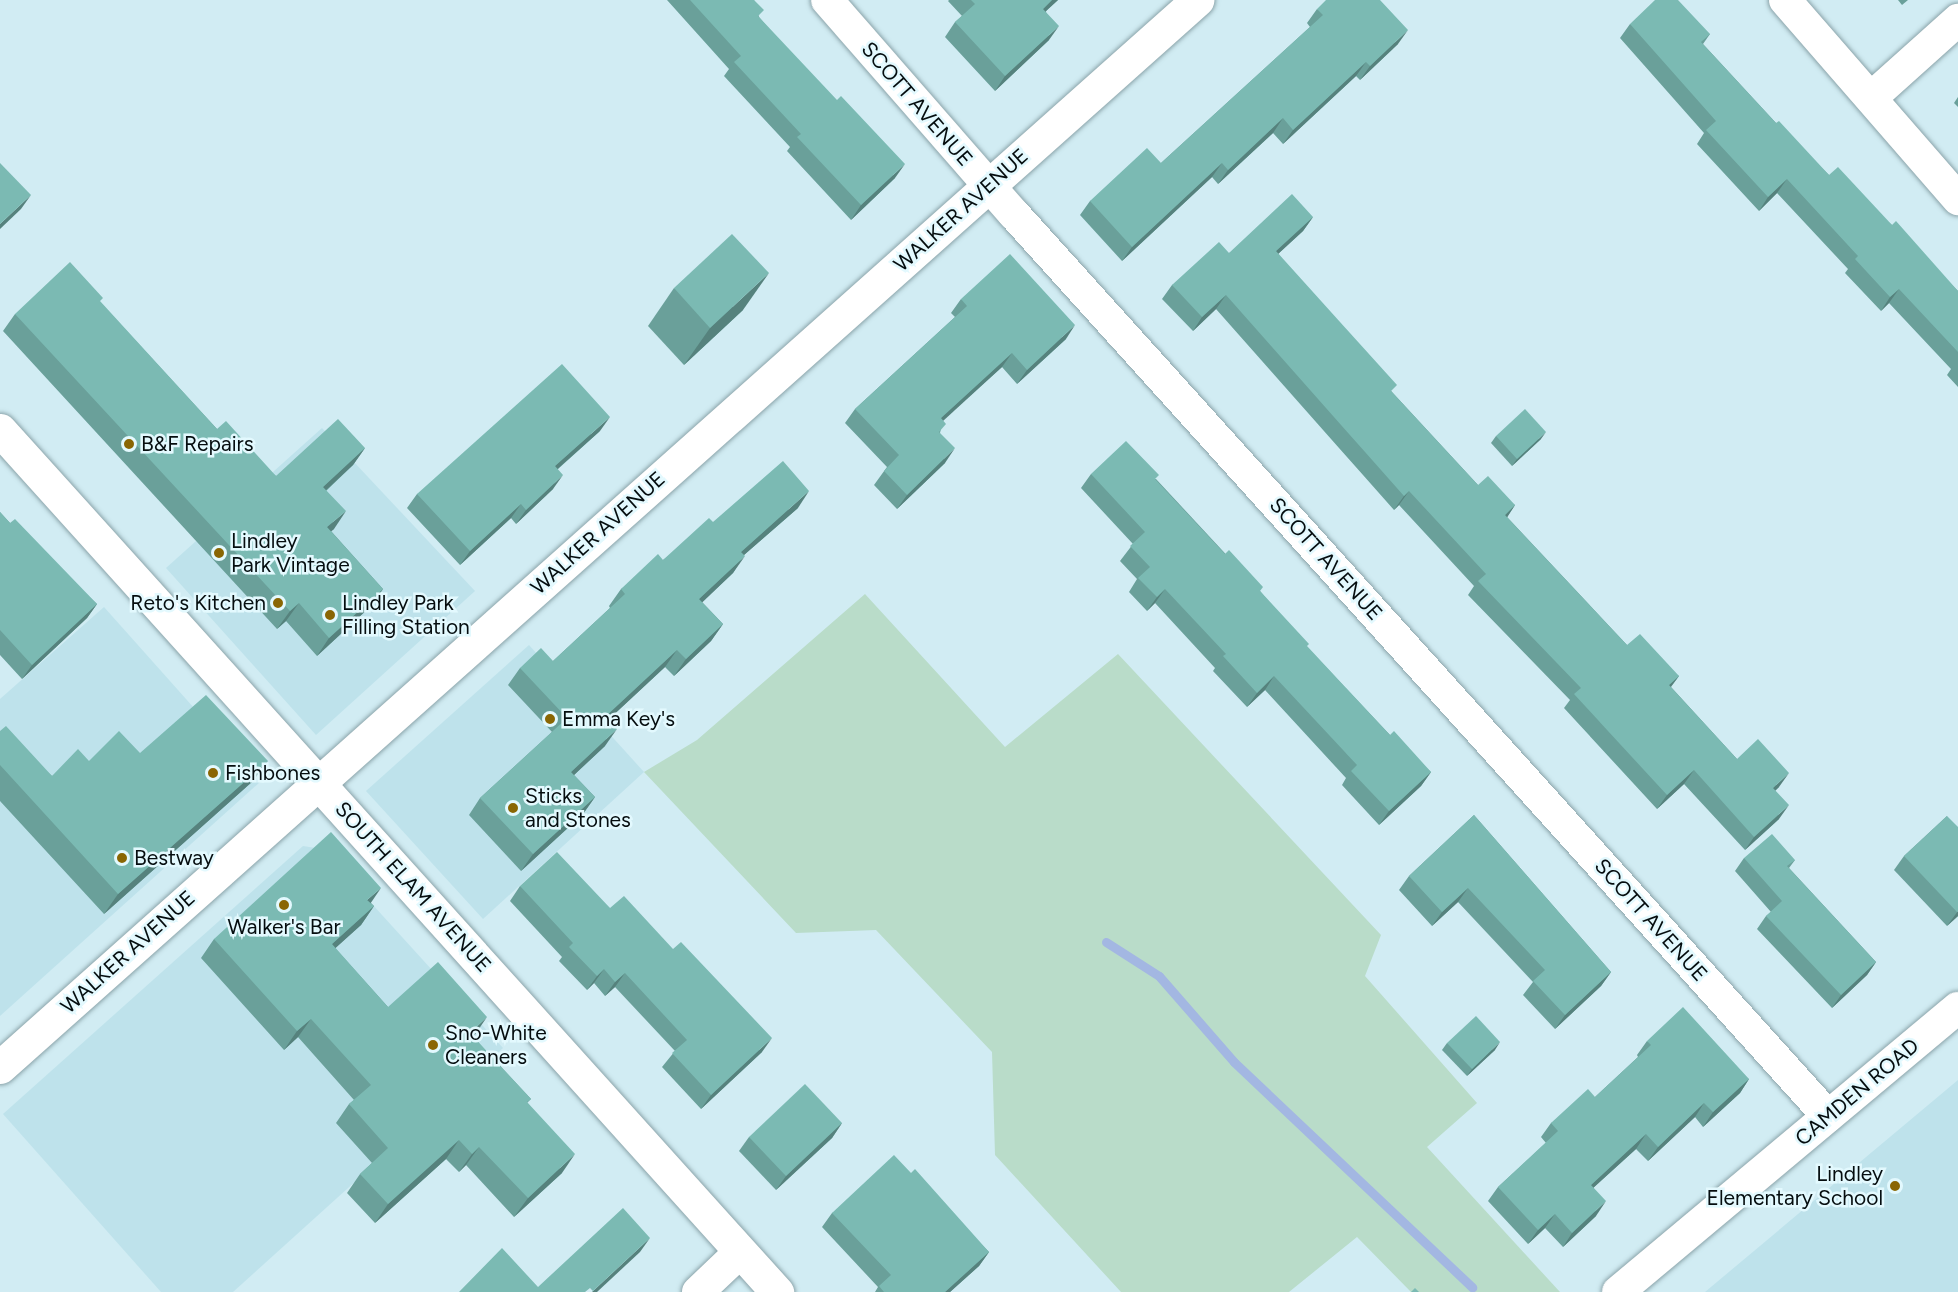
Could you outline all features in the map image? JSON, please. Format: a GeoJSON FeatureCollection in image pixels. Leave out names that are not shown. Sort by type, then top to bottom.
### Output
{"type":"FeatureCollection","features":[{"type":"Feature","properties":{"kind":"street","name":"SCOTT AVENUE"},"geometry":{"type":"LineString","coordinates":[[827,0],[988,185],[1828,1116]]}},
{"type":"Feature","properties":{"kind":"street","name":"WALKER AVENUE"},"geometry":{"type":"LineString","coordinates":[[0,1067],[1197,0]]}},
{"type":"Feature","properties":{"kind":"street"},"geometry":{"type":"LineString","coordinates":[[1785,0],[1958,199]]}},
{"type":"Feature","properties":{"kind":"street"},"geometry":{"type":"LineString","coordinates":[[1871,98],[1958,20]]}},
{"type":"Feature","properties":{"kind":"street","name":"SOUTH ELAM AVENUE"},"geometry":{"type":"LineString","coordinates":[[0,430],[319,781],[777,1292]]}},
{"type":"Feature","properties":{"kind":"street","name":"CAMDEN ROAD"},"geometry":{"type":"LineString","coordinates":[[1618,1292],[1958,1008]]}},
{"type":"Feature","properties":{"kind":"street"},"geometry":{"type":"LineString","coordinates":[[698,1292],[740,1252]]}},
{"type":"Feature","properties":{"kind":"shaded area"},"geometry":{"type":"Polygon","coordinates":[[[322,428],[475,591],[316,735],[166,568],[322,428]]]}},
{"type":"Feature","properties":{"kind":"shaded area"},"geometry":{"type":"Polygon","coordinates":[[[104,607],[260,782],[0,1016],[0,699],[104,607]]]}},
{"type":"Feature","properties":{"kind":"shaded area"},"geometry":{"type":"Polygon","coordinates":[[[529,645],[644,772],[483,919],[366,791],[529,645]]]}},
{"type":"Feature","properties":{"kind":"shaded area"},"geometry":{"type":"Polygon","coordinates":[[[303,846],[322,849],[503,1048],[233,1292],[161,1292],[3,1114],[303,846]]]}},
{"type":"Feature","properties":{"kind":"shaded area","name":"Lindley Elementary School"},"geometry":{"type":"Polygon","coordinates":[[[1958,1080],[1958,1292],[1705,1292],[1958,1080]]]}},
{"type":"Feature","properties":{"kind":"green space"},"geometry":{"type":"Polygon","coordinates":[[[865,594],[1005,747],[1118,654],[1381,935],[1365,976],[1477,1103],[1427,1147],[1560,1292],[1411,1292],[1357,1237],[1289,1292],[1121,1292],[995,1155],[992,1052],[876,930],[796,933],[644,772],[697,740],[865,594]]]}},
{"type":"Feature","properties":{"kind":"building"},"geometry":{"type":"Polygon","coordinates":[[[690,0],[754,0],[764,10],[758,16],[837,100],[841,96],[905,164],[861,205],[797,137],[801,134],[734,62],[741,56],[690,0]]]}},
{"type":"Feature","properties":{"kind":"building"},"geometry":{"type":"Polygon","coordinates":[[[971,0],[1052,0],[1043,9],[1059,26],[1005,76],[955,22],[975,4],[971,0]]]}},
{"type":"Feature","properties":{"kind":"building"},"geometry":{"type":"Polygon","coordinates":[[[1326,0],[1380,0],[1408,30],[1370,66],[1366,62],[1293,130],[1283,118],[1228,170],[1222,163],[1132,247],[1090,201],[1147,148],[1161,163],[1323,15],[1317,9],[1326,0]]]}},
{"type":"Feature","properties":{"kind":"building"},"geometry":{"type":"Polygon","coordinates":[[[1655,0],[1678,0],[1710,34],[1701,42],[1776,123],[1779,121],[1829,175],[1838,167],[1892,225],[1896,221],[1958,291],[1958,352],[1899,289],[1890,297],[1855,259],[1858,256],[1787,179],[1768,197],[1706,130],[1716,121],[1630,24],[1655,0]]]}},
{"type":"Feature","properties":{"kind":"building"},"geometry":{"type":"Polygon","coordinates":[[[0,163],[31,195],[0,224],[0,163]]]}},
{"type":"Feature","properties":{"kind":"building"},"geometry":{"type":"Polygon","coordinates":[[[1292,194],[1313,217],[1276,251],[1397,385],[1391,391],[1478,485],[1488,476],[1515,505],[1505,515],[1627,645],[1640,634],[1679,676],[1669,685],[1737,759],[1758,739],[1789,773],[1773,788],[1789,805],[1754,837],[1694,770],[1667,795],[1574,694],[1581,688],[1478,581],[1486,574],[1409,491],[1404,496],[1226,295],[1202,317],[1172,285],[1219,242],[1229,253],[1292,194]]]}},
{"type":"Feature","properties":{"kind":"building"},"geometry":{"type":"Polygon","coordinates":[[[732,234],[769,273],[710,328],[674,288],[732,234]]]}},
{"type":"Feature","properties":{"kind":"building"},"geometry":{"type":"Polygon","coordinates":[[[1010,254],[1075,325],[1027,370],[1012,353],[941,418],[946,424],[939,432],[955,448],[907,495],[884,471],[899,455],[855,409],[967,306],[961,299],[1010,254]]]}},
{"type":"Feature","properties":{"kind":"building"},"geometry":{"type":"Polygon","coordinates":[[[70,262],[103,298],[100,301],[217,429],[226,421],[276,476],[338,419],[365,448],[323,487],[346,511],[327,527],[383,589],[329,638],[299,603],[290,611],[15,314],[70,262]]]}},
{"type":"Feature","properties":{"kind":"building"},"geometry":{"type":"Polygon","coordinates":[[[562,364],[610,417],[555,466],[563,475],[526,510],[521,504],[470,551],[417,494],[562,364]]]}},
{"type":"Feature","properties":{"kind":"building"},"geometry":{"type":"Polygon","coordinates":[[[1525,409],[1546,432],[1517,459],[1496,436],[1525,409]]]}},
{"type":"Feature","properties":{"kind":"building"},"geometry":{"type":"Polygon","coordinates":[[[1126,441],[1159,475],[1155,479],[1225,554],[1229,550],[1263,587],[1260,591],[1309,644],[1307,646],[1390,735],[1394,731],[1431,772],[1389,811],[1351,771],[1357,765],[1274,676],[1257,693],[1223,656],[1226,654],[1165,589],[1157,597],[1138,578],[1150,567],[1130,546],[1145,532],[1091,474],[1126,441]]]}},
{"type":"Feature","properties":{"kind":"building"},"geometry":{"type":"Polygon","coordinates":[[[783,461],[809,491],[741,552],[745,556],[699,599],[723,624],[686,659],[677,650],[605,717],[617,729],[571,772],[595,797],[533,854],[480,798],[567,718],[520,668],[541,648],[553,661],[625,594],[621,589],[658,554],[663,560],[709,518],[713,522],[783,461]]]}},
{"type":"Feature","properties":{"kind":"building"},"geometry":{"type":"Polygon","coordinates":[[[0,512],[10,523],[15,519],[97,604],[32,665],[0,630],[0,512]]]}},
{"type":"Feature","properties":{"kind":"building"},"geometry":{"type":"Polygon","coordinates":[[[206,695],[268,761],[118,894],[0,765],[0,731],[6,726],[52,776],[78,749],[89,761],[119,731],[140,753],[206,695]]]}},
{"type":"Feature","properties":{"kind":"building"},"geometry":{"type":"Polygon","coordinates":[[[1474,815],[1611,972],[1565,1015],[1533,981],[1545,970],[1468,888],[1442,912],[1409,876],[1474,815]]]}},
{"type":"Feature","properties":{"kind":"building"},"geometry":{"type":"Polygon","coordinates":[[[1947,816],[1958,827],[1957,912],[1904,856],[1947,816]]]}},
{"type":"Feature","properties":{"kind":"building"},"geometry":{"type":"Polygon","coordinates":[[[331,832],[381,888],[367,900],[374,906],[332,944],[388,1007],[438,962],[487,1017],[470,1033],[531,1099],[527,1102],[575,1154],[528,1198],[479,1147],[472,1154],[459,1140],[388,1204],[360,1174],[388,1148],[349,1104],[371,1085],[311,1019],[297,1031],[214,939],[331,832]]]}},
{"type":"Feature","properties":{"kind":"building"},"geometry":{"type":"Polygon","coordinates":[[[1772,834],[1795,860],[1787,866],[1876,962],[1841,995],[1766,916],[1782,901],[1744,858],[1772,834]]]}},
{"type":"Feature","properties":{"kind":"building"},"geometry":{"type":"Polygon","coordinates":[[[557,852],[610,908],[624,896],[673,949],[681,942],[772,1038],[711,1095],[672,1053],[687,1040],[625,973],[615,982],[604,969],[597,976],[569,947],[573,943],[520,886],[557,852]]]}},
{"type":"Feature","properties":{"kind":"building"},"geometry":{"type":"Polygon","coordinates":[[[1683,1007],[1749,1079],[1713,1112],[1704,1103],[1658,1147],[1646,1134],[1591,1185],[1606,1201],[1572,1233],[1555,1214],[1538,1230],[1498,1187],[1558,1131],[1551,1123],[1588,1089],[1595,1097],[1651,1045],[1647,1041],[1683,1007]]]}},
{"type":"Feature","properties":{"kind":"building"},"geometry":{"type":"Polygon","coordinates":[[[1476,1016],[1500,1042],[1472,1069],[1447,1043],[1476,1016]]]}},
{"type":"Feature","properties":{"kind":"building"},"geometry":{"type":"Polygon","coordinates":[[[805,1084],[842,1123],[786,1176],[749,1137],[805,1084]]]}},
{"type":"Feature","properties":{"kind":"building"},"geometry":{"type":"Polygon","coordinates":[[[894,1155],[911,1173],[915,1169],[989,1252],[945,1292],[884,1292],[879,1286],[891,1275],[832,1213],[894,1155]]]}},
{"type":"Feature","properties":{"kind":"building"},"geometry":{"type":"Polygon","coordinates":[[[623,1208],[650,1238],[593,1291],[590,1288],[585,1292],[459,1292],[502,1248],[538,1287],[623,1208]]]}},
{"type":"Feature","properties":{"kind":"waterway"},"geometry":{"type":"LineString","coordinates":[[1106,942],[1159,976],[1234,1062],[1472,1287]]}},
{"type":"Feature","properties":{"kind":"place","name":"B&F Repairs"},"geometry":{"type":"Point","coordinates":[129,444]}},
{"type":"Feature","properties":{"kind":"place","name":"Lindley Park Vintage"},"geometry":{"type":"Point","coordinates":[219,553]}},
{"type":"Feature","properties":{"kind":"place","name":"Reto's Kitchen"},"geometry":{"type":"Point","coordinates":[278,603]}},
{"type":"Feature","properties":{"kind":"place","name":"Lindley Park Filling Station"},"geometry":{"type":"Point","coordinates":[330,615]}},
{"type":"Feature","properties":{"kind":"place","name":"Emma Key's"},"geometry":{"type":"Point","coordinates":[550,719]}},
{"type":"Feature","properties":{"kind":"place","name":"Fishbones"},"geometry":{"type":"Point","coordinates":[213,773]}},
{"type":"Feature","properties":{"kind":"place","name":"Sticks and Stones"},"geometry":{"type":"Point","coordinates":[513,808]}},
{"type":"Feature","properties":{"kind":"place","name":"Bestway"},"geometry":{"type":"Point","coordinates":[122,858]}},
{"type":"Feature","properties":{"kind":"place","name":"Walker's Bar"},"geometry":{"type":"Point","coordinates":[284,905]}},
{"type":"Feature","properties":{"kind":"place","name":"Sno-White Cleaners"},"geometry":{"type":"Point","coordinates":[433,1045]}},
{"type":"Feature","properties":{"kind":"place","name":"Lindley Elementary School"},"geometry":{"type":"Point","coordinates":[1895,1186]}}]}
